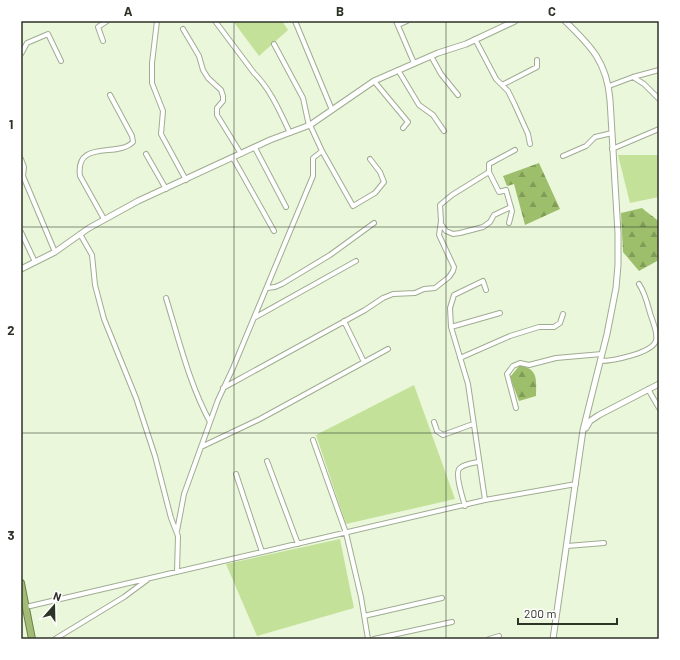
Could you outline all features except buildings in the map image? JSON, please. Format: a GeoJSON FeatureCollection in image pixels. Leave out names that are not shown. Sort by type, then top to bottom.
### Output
{"type":"FeatureCollection","features":[{"type":"Feature","properties":{"kind":"highway"},"geometry":{"type":"LineString","coordinates":[[21,583],[32,639]]}},
{"type":"Feature","properties":{"kind":"street"},"geometry":{"type":"LineString","coordinates":[[103,41],[98,26],[107,21]]}},
{"type":"Feature","properties":{"kind":"street"},"geometry":{"type":"LineString","coordinates":[[157,21],[152,62],[152,83],[163,107],[161,134],[186,180]]}},
{"type":"Feature","properties":{"kind":"street"},"geometry":{"type":"LineString","coordinates":[[215,21],[261,81],[274,101],[290,133]]}},
{"type":"Feature","properties":{"kind":"street"},"geometry":{"type":"LineString","coordinates":[[295,21],[332,110]]}},
{"type":"Feature","properties":{"kind":"street"},"geometry":{"type":"LineString","coordinates":[[407,21],[397,23],[414,63]]}},
{"type":"Feature","properties":{"kind":"street"},"geometry":{"type":"LineString","coordinates":[[21,269],[55,252],[104,219],[241,154],[309,125],[374,81],[515,21]]}},
{"type":"Feature","properties":{"kind":"street"},"geometry":{"type":"LineString","coordinates":[[553,639],[583,435],[615,299],[618,265],[609,86],[598,57],[590,46],[565,21]]}},
{"type":"Feature","properties":{"kind":"street"},"geometry":{"type":"LineString","coordinates":[[183,29],[200,56],[203,70],[208,78],[221,90],[223,101],[217,108],[218,115],[241,154]]}},
{"type":"Feature","properties":{"kind":"street"},"geometry":{"type":"LineString","coordinates":[[21,54],[27,43],[48,34],[61,61]]}},
{"type":"Feature","properties":{"kind":"street"},"geometry":{"type":"LineString","coordinates":[[475,39],[496,79],[508,91],[520,114],[530,144]]}},
{"type":"Feature","properties":{"kind":"street"},"geometry":{"type":"LineString","coordinates":[[274,44],[304,98],[309,125],[353,206],[375,193],[384,182],[380,172],[370,159]]}},
{"type":"Feature","properties":{"kind":"street"},"geometry":{"type":"LineString","coordinates":[[431,56],[441,74],[458,95]]}},
{"type":"Feature","properties":{"kind":"street"},"geometry":{"type":"LineString","coordinates":[[502,85],[537,67],[537,60]]}},
{"type":"Feature","properties":{"kind":"street"},"geometry":{"type":"LineString","coordinates":[[398,70],[419,106],[436,119],[444,132]]}},
{"type":"Feature","properties":{"kind":"street"},"geometry":{"type":"LineString","coordinates":[[609,86],[633,77],[659,70]]}},
{"type":"Feature","properties":{"kind":"street"},"geometry":{"type":"LineString","coordinates":[[633,77],[644,84],[659,99]]}},
{"type":"Feature","properties":{"kind":"street"},"geometry":{"type":"LineString","coordinates":[[374,81],[408,122],[403,128]]}},
{"type":"Feature","properties":{"kind":"street"},"geometry":{"type":"LineString","coordinates":[[104,219],[83,182],[79,169],[81,161],[91,153],[115,149],[133,142],[132,136],[110,95]]}},
{"type":"Feature","properties":{"kind":"street"},"geometry":{"type":"LineString","coordinates":[[612,149],[658,131]]}},
{"type":"Feature","properties":{"kind":"street"},"geometry":{"type":"LineString","coordinates":[[563,156],[586,146],[594,137],[612,133]]}},
{"type":"Feature","properties":{"kind":"street"},"geometry":{"type":"LineString","coordinates":[[255,148],[286,207]]}},
{"type":"Feature","properties":{"kind":"street"},"geometry":{"type":"LineString","coordinates":[[509,223],[512,212],[506,190],[500,192],[498,191],[488,172],[489,164],[515,150]]}},
{"type":"Feature","properties":{"kind":"street"},"geometry":{"type":"LineString","coordinates":[[177,531],[184,494],[210,422],[314,176],[313,158],[322,151]]}},
{"type":"Feature","properties":{"kind":"street"},"geometry":{"type":"LineString","coordinates":[[146,154],[166,189]]}},
{"type":"Feature","properties":{"kind":"street"},"geometry":{"type":"LineString","coordinates":[[233,158],[274,231]]}},
{"type":"Feature","properties":{"kind":"street"},"geometry":{"type":"LineString","coordinates":[[21,159],[24,167],[23,176],[55,252]]}},
{"type":"Feature","properties":{"kind":"street"},"geometry":{"type":"LineString","coordinates":[[223,389],[383,298],[393,294],[415,294],[424,289],[433,289],[449,277],[454,267],[439,235],[441,223],[439,208],[441,204],[488,172]]}},
{"type":"Feature","properties":{"kind":"street"},"geometry":{"type":"LineString","coordinates":[[441,223],[446,231],[453,234],[460,233],[483,227],[490,222],[494,215],[511,207]]}},
{"type":"Feature","properties":{"kind":"street"},"geometry":{"type":"LineString","coordinates":[[267,288],[282,284],[330,255],[374,223]]}},
{"type":"Feature","properties":{"kind":"street"},"geometry":{"type":"LineString","coordinates":[[21,232],[36,262]]}},
{"type":"Feature","properties":{"kind":"street"},"geometry":{"type":"LineString","coordinates":[[80,234],[92,255],[95,285],[104,319],[136,398],[177,531],[179,540],[177,572]]}},
{"type":"Feature","properties":{"kind":"street"},"geometry":{"type":"LineString","coordinates":[[254,318],[356,261]]}},
{"type":"Feature","properties":{"kind":"street"},"geometry":{"type":"LineString","coordinates":[[485,500],[478,462],[468,384],[451,327],[450,308],[454,295],[483,281],[486,290]]}},
{"type":"Feature","properties":{"kind":"street"},"geometry":{"type":"LineString","coordinates":[[600,361],[649,349],[656,341],[656,333],[646,297],[639,284]]}},
{"type":"Feature","properties":{"kind":"street"},"geometry":{"type":"LineString","coordinates":[[166,298],[184,362],[199,401],[210,422]]}},
{"type":"Feature","properties":{"kind":"street"},"geometry":{"type":"LineString","coordinates":[[451,327],[500,313]]}},
{"type":"Feature","properties":{"kind":"street"},"geometry":{"type":"LineString","coordinates":[[460,358],[510,336],[539,328],[554,327],[560,323],[563,314]]}},
{"type":"Feature","properties":{"kind":"street"},"geometry":{"type":"LineString","coordinates":[[344,321],[364,362]]}},
{"type":"Feature","properties":{"kind":"street"},"geometry":{"type":"LineString","coordinates":[[201,447],[260,419],[388,349]]}},
{"type":"Feature","properties":{"kind":"street"},"geometry":{"type":"LineString","coordinates":[[516,408],[507,374],[513,366],[520,363],[531,364],[556,358],[602,354]]}},
{"type":"Feature","properties":{"kind":"street"},"geometry":{"type":"LineString","coordinates":[[583,435],[589,422],[593,419],[659,384]]}},
{"type":"Feature","properties":{"kind":"street"},"geometry":{"type":"LineString","coordinates":[[648,389],[659,408]]}},
{"type":"Feature","properties":{"kind":"street"},"geometry":{"type":"LineString","coordinates":[[434,422],[437,431],[444,435],[473,424]]}},
{"type":"Feature","properties":{"kind":"street"},"geometry":{"type":"LineString","coordinates":[[312,440],[346,534],[368,639]]}},
{"type":"Feature","properties":{"kind":"street"},"geometry":{"type":"LineString","coordinates":[[267,461],[298,544]]}},
{"type":"Feature","properties":{"kind":"street"},"geometry":{"type":"LineString","coordinates":[[465,506],[458,480],[458,470],[460,467],[478,462]]}},
{"type":"Feature","properties":{"kind":"street"},"geometry":{"type":"LineString","coordinates":[[236,474],[262,552]]}},
{"type":"Feature","properties":{"kind":"street"},"geometry":{"type":"LineString","coordinates":[[26,607],[346,534],[485,500],[576,484]]}},
{"type":"Feature","properties":{"kind":"street"},"geometry":{"type":"LineString","coordinates":[[567,546],[604,543]]}},
{"type":"Feature","properties":{"kind":"street"},"geometry":{"type":"LineString","coordinates":[[55,639],[124,597],[150,578]]}},
{"type":"Feature","properties":{"kind":"street"},"geometry":{"type":"LineString","coordinates":[[364,616],[442,598]]}},
{"type":"Feature","properties":{"kind":"street"},"geometry":{"type":"LineString","coordinates":[[374,639],[452,622]]}},
{"type":"Feature","properties":{"kind":"street"},"geometry":{"type":"LineString","coordinates":[[489,639],[499,636]]}},
{"type":"Feature","properties":{"kind":"green space"},"geometry":{"type":"Polygon","coordinates":[[[233,21],[282,21],[288,30],[259,56],[233,21]]]}},
{"type":"Feature","properties":{"kind":"green space"},"geometry":{"type":"Polygon","coordinates":[[[618,155],[659,155],[659,197],[630,203],[618,155]]]}},
{"type":"Feature","properties":{"kind":"green space"},"geometry":{"type":"Polygon","coordinates":[[[539,163],[560,209],[525,225],[514,184],[507,186],[503,176],[539,163]]]}},
{"type":"Feature","properties":{"kind":"green space"},"geometry":{"type":"Polygon","coordinates":[[[642,208],[657,220],[660,229],[660,240],[657,261],[639,271],[623,252],[621,213],[642,208]]]}},
{"type":"Feature","properties":{"kind":"green space"},"geometry":{"type":"Polygon","coordinates":[[[520,365],[531,370],[535,376],[536,396],[519,401],[510,377],[520,365]]]}},
{"type":"Feature","properties":{"kind":"green space"},"geometry":{"type":"Polygon","coordinates":[[[414,385],[455,499],[346,524],[316,435],[414,385]]]}},
{"type":"Feature","properties":{"kind":"green space"},"geometry":{"type":"Polygon","coordinates":[[[340,539],[354,608],[257,636],[226,564],[340,539]]]}}]}
